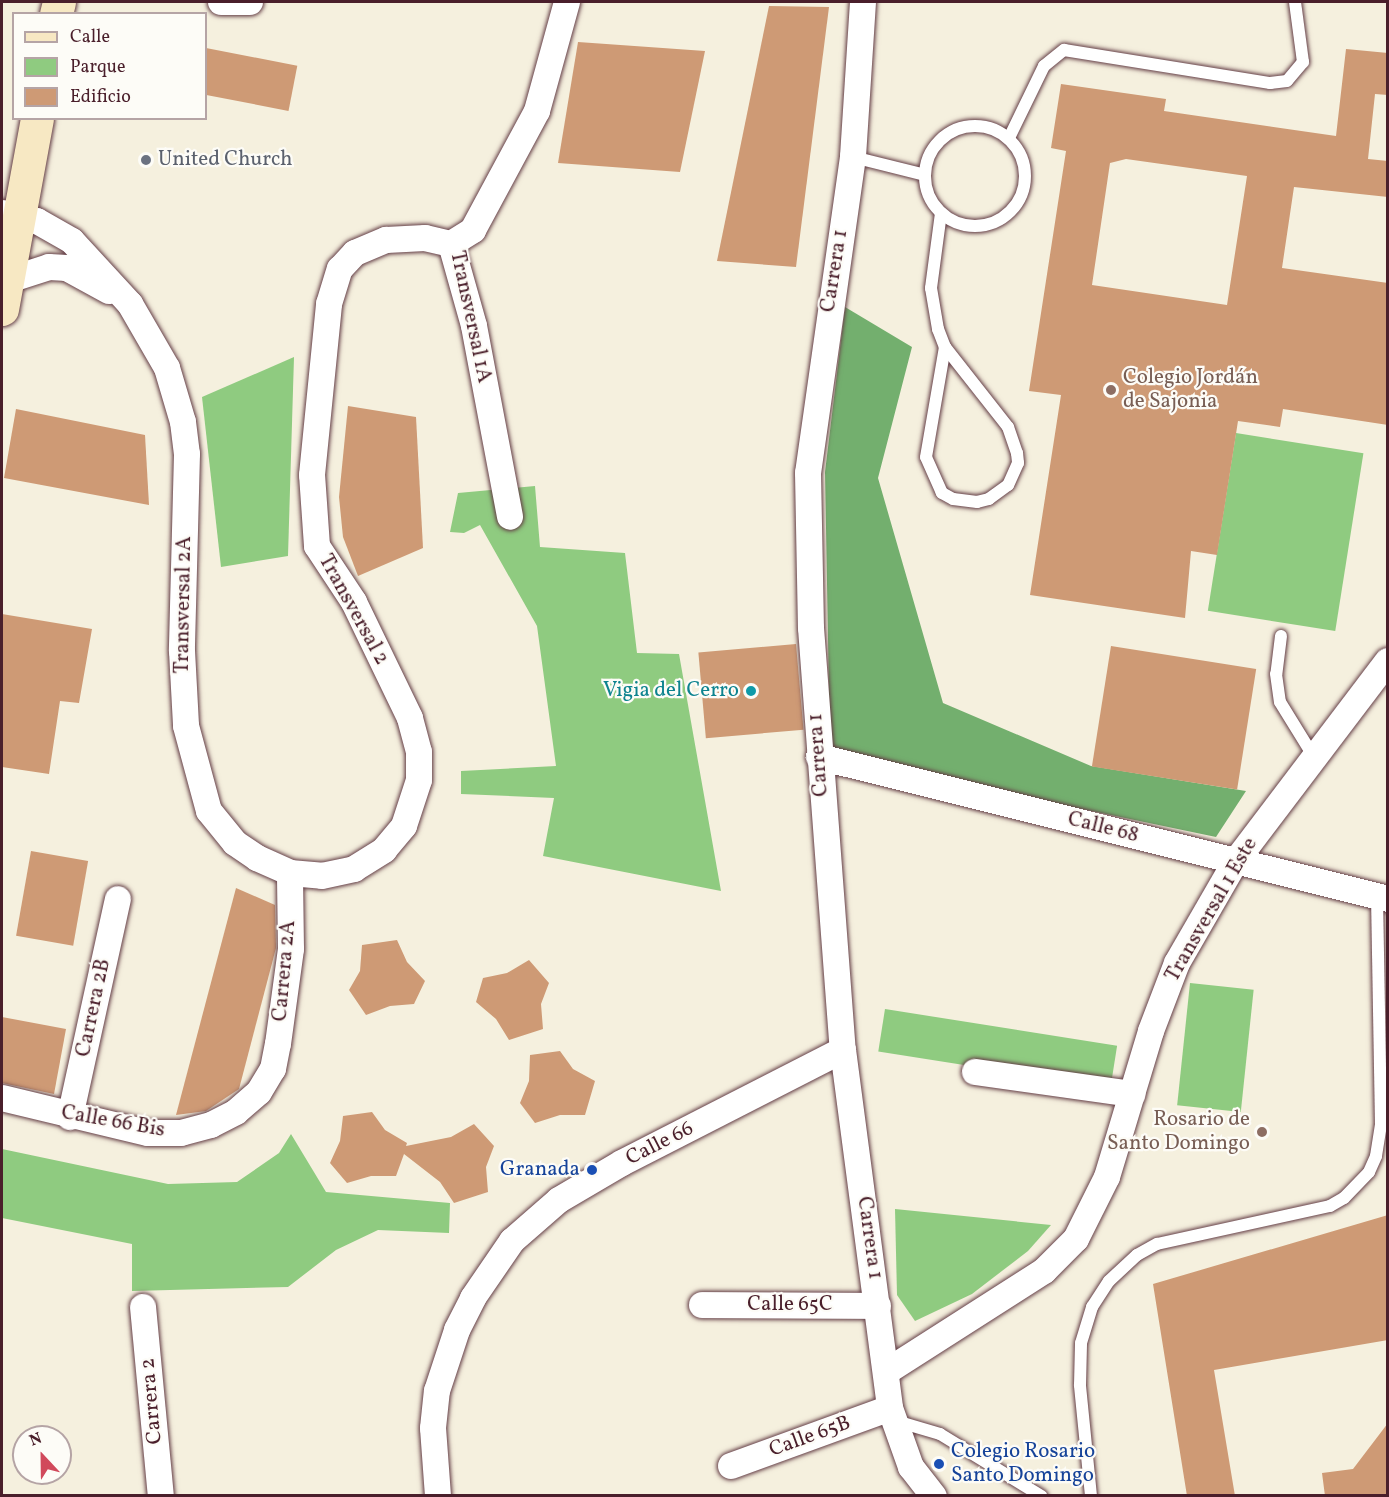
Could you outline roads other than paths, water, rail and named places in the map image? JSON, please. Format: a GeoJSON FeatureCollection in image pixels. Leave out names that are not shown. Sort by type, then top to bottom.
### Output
{"type":"FeatureCollection","features":[{"type":"Feature","properties":{"kind":"street"},"geometry":{"type":"LineString","coordinates":[[221,2],[250,2]]}},
{"type":"Feature","properties":{"kind":"street","name":"Transversal 1A"},"geometry":{"type":"LineString","coordinates":[[510,517],[474,326],[451,244],[473,230],[537,111],[567,2]]}},
{"type":"Feature","properties":{"kind":"street","name":"Carrera 1"},"geometry":{"type":"LineString","coordinates":[[863,2],[853,157],[808,473],[810,617],[843,1050],[891,1414],[911,1467],[934,1496]]}},
{"type":"Feature","properties":{"kind":"street"},"geometry":{"type":"LineString","coordinates":[[4,295],[10,215],[36,120]]}},
{"type":"Feature","properties":{"kind":"street","name":"Transversal 2A"},"geometry":{"type":"LineString","coordinates":[[10,215],[37,221],[72,240],[130,304],[166,368],[183,422],[187,454],[182,651],[186,726],[209,811],[235,843],[290,873]]}},
{"type":"Feature","properties":{"kind":"street","name":"Transversal 2"},"geometry":{"type":"LineString","coordinates":[[290,873],[322,876],[354,869],[384,850],[404,826],[419,780],[419,752],[410,718],[354,602],[317,546],[312,475],[329,304],[340,269],[355,253],[386,240],[425,238],[451,244]]}},
{"type":"Feature","properties":{"kind":"street"},"geometry":{"type":"LineString","coordinates":[[4,295],[49,267],[68,268],[130,304]]}},
{"type":"Feature","properties":{"kind":"street","name":"Transversal 1 Este"},"geometry":{"type":"LineString","coordinates":[[886,1372],[1062,1256],[1087,1222],[1101,1192],[1177,963],[1236,861],[1388,661]]}},
{"type":"Feature","properties":{"kind":"street","name":"Calle 68"},"geometry":{"type":"LineString","coordinates":[[819,757],[1382,898]]}},
{"type":"Feature","properties":{"kind":"street","name":"Carrera 2A"},"geometry":{"type":"LineString","coordinates":[[273,1069],[291,949],[290,873]]}},
{"type":"Feature","properties":{"kind":"street","name":"Carrera 2B"},"geometry":{"type":"LineString","coordinates":[[70,1117],[118,899]]}},
{"type":"Feature","properties":{"kind":"street","name":"Calle 66"},"geometry":{"type":"LineString","coordinates":[[438,1496],[433,1428],[436,1391],[457,1330],[495,1261],[535,1218],[559,1200],[843,1050]]}},
{"type":"Feature","properties":{"kind":"street","name":"Calle 66 Bis"},"geometry":{"type":"LineString","coordinates":[[2,1098],[70,1117],[148,1133],[181,1133],[211,1125],[236,1112],[259,1092],[273,1069]]}},
{"type":"Feature","properties":{"kind":"street"},"geometry":{"type":"LineString","coordinates":[[975,1072],[1132,1094]]}},
{"type":"Feature","properties":{"kind":"street","name":"Calle 65C"},"geometry":{"type":"LineString","coordinates":[[702,1305],[878,1306]]}},
{"type":"Feature","properties":{"kind":"street","name":"Carrera 2"},"geometry":{"type":"LineString","coordinates":[[143,1307],[161,1496]]}},
{"type":"Feature","properties":{"kind":"street","name":"Calle 65B"},"geometry":{"type":"LineString","coordinates":[[731,1466],[891,1414]]}},
{"type":"Feature","properties":{"kind":"lane"},"geometry":{"type":"LineString","coordinates":[[1009,138],[1044,66],[1064,50],[1270,83],[1287,81],[1303,62],[1295,2]]}},
{"type":"Feature","properties":{"kind":"lane"},"geometry":{"type":"LineString","coordinates":[[983,126],[1009,138],[1018,148],[1026,173],[1020,199],[1012,210],[1002,218],[977,226],[952,220],[941,213],[928,194],[925,175],[933,148],[955,130],[983,126]]}},
{"type":"Feature","properties":{"kind":"lane"},"geometry":{"type":"LineString","coordinates":[[853,157],[925,175]]}},
{"type":"Feature","properties":{"kind":"lane"},"geometry":{"type":"LineString","coordinates":[[941,213],[931,288],[934,316],[945,347],[1015,440],[1018,463],[1008,485],[1001,493],[977,502],[952,499],[942,493],[934,483],[926,457],[945,347]]}},
{"type":"Feature","properties":{"kind":"lane"},"geometry":{"type":"LineString","coordinates":[[1281,636],[1276,674],[1280,702],[1314,758]]}},
{"type":"Feature","properties":{"kind":"lane"},"geometry":{"type":"LineString","coordinates":[[1091,1496],[1080,1385],[1081,1342],[1092,1307],[1109,1281],[1137,1255],[1157,1244],[1330,1206],[1358,1185],[1372,1164],[1381,1125],[1382,898]]}},
{"type":"Feature","properties":{"kind":"lane"},"geometry":{"type":"LineString","coordinates":[[891,1414],[940,1434],[1041,1496]]}},
{"type":"Feature","properties":{"kind":"place","name":"United Church"},"geometry":{"type":"Point","coordinates":[146,160]}},
{"type":"Feature","properties":{"kind":"place","name":"Colegio Jordán de Sajonia"},"geometry":{"type":"Point","coordinates":[1111,390]}},
{"type":"Feature","properties":{"kind":"place","name":"Vigia del Cerro"},"geometry":{"type":"Point","coordinates":[751,691]}},
{"type":"Feature","properties":{"kind":"place","name":"Rosario de Santo Domingo"},"geometry":{"type":"Point","coordinates":[1262,1132]}},
{"type":"Feature","properties":{"kind":"place","name":"Granada"},"geometry":{"type":"Point","coordinates":[592,1170]}},
{"type":"Feature","properties":{"kind":"place","name":"Colegio Rosario Santo Domingo"},"geometry":{"type":"Point","coordinates":[939,1464]}}]}
